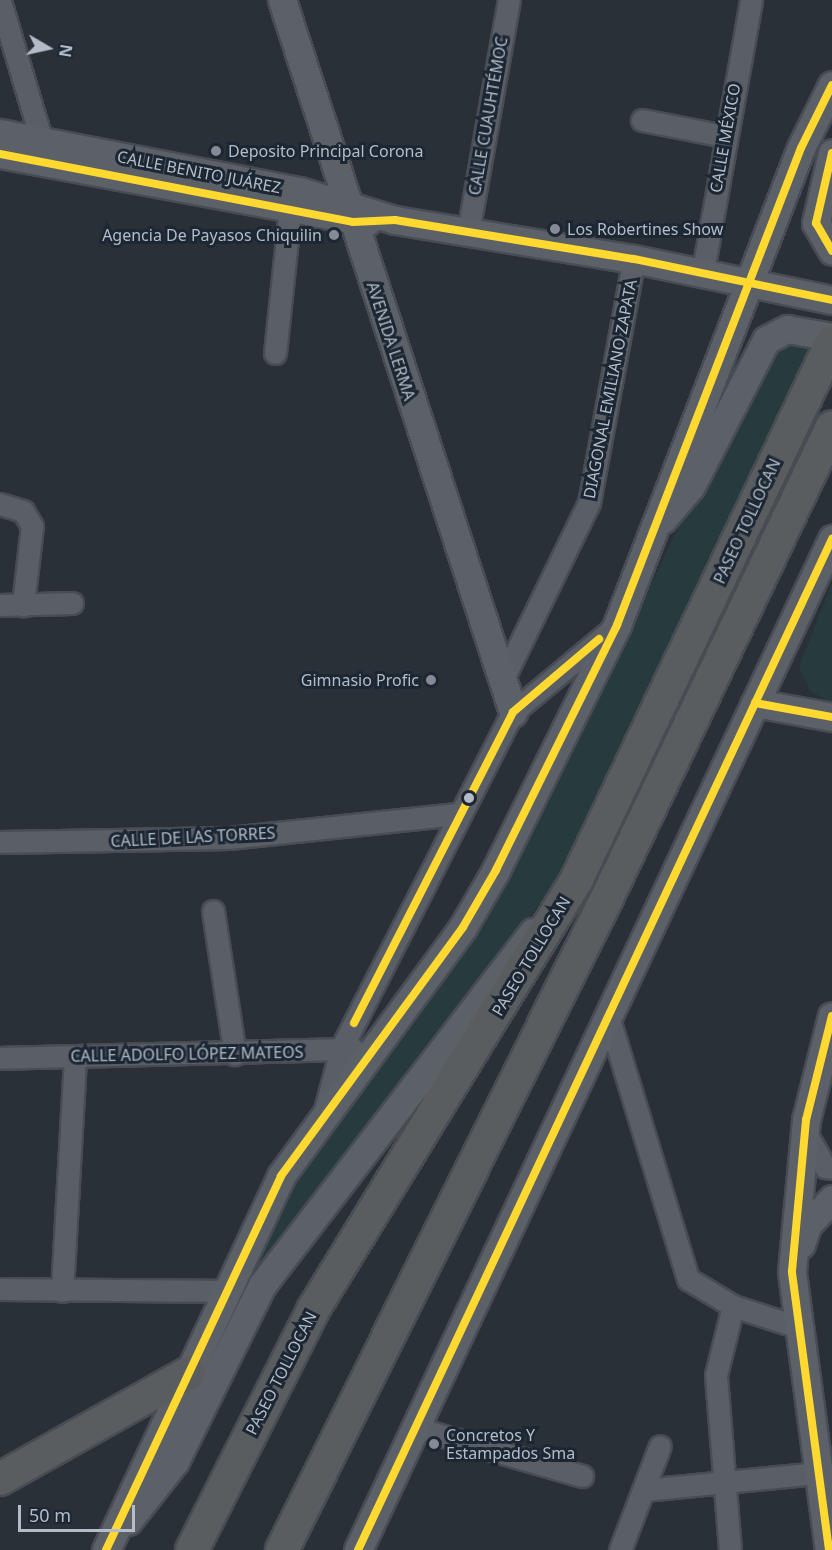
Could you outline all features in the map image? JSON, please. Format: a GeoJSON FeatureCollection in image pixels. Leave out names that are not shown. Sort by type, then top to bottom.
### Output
{"type":"FeatureCollection","features":[{"type":"Feature","properties":{"kind":"highway","name":"PASEO TOLLOCAN"},"geometry":{"type":"LineString","coordinates":[[192,1550],[313,1310],[576,881],[830,344]]}},
{"type":"Feature","properties":{"kind":"highway"},"geometry":{"type":"LineString","coordinates":[[282,1550],[328,1452],[606,900],[832,428]]}},
{"type":"Feature","properties":{"kind":"highway"},"geometry":{"type":"LineString","coordinates":[[0,1479],[189,1373]]}},
{"type":"Feature","properties":{"kind":"highway"},"geometry":{"type":"LineString","coordinates":[[299,1550],[328,1452]]}},
{"type":"Feature","properties":{"kind":"main road","name":"AVENIDA LERMA"},"geometry":{"type":"LineString","coordinates":[[282,0],[502,681]]}},
{"type":"Feature","properties":{"kind":"main road"},"geometry":{"type":"LineString","coordinates":[[110,1542],[282,1176],[324,1111],[463,927],[496,870],[617,625],[801,148],[832,85]]}},
{"type":"Feature","properties":{"kind":"main road","name":"CALLE BENITO JUÁREZ"},"geometry":{"type":"LineString","coordinates":[[0,133],[349,212],[634,259],[702,276],[832,300]]}},
{"type":"Feature","properties":{"kind":"main road"},"geometry":{"type":"LineString","coordinates":[[832,153],[816,223],[832,251]]}},
{"type":"Feature","properties":{"kind":"main road","name":"CALLE BENITO JUÁREZ"},"geometry":{"type":"LineString","coordinates":[[0,154],[290,211],[349,212]]}},
{"type":"Feature","properties":{"kind":"main road"},"geometry":{"type":"LineString","coordinates":[[653,529],[692,486],[766,340],[787,329],[830,344]]}},
{"type":"Feature","properties":{"kind":"main road"},"geometry":{"type":"LineString","coordinates":[[358,1550],[609,1019],[832,539]]}},
{"type":"Feature","properties":{"kind":"main road"},"geometry":{"type":"LineString","coordinates":[[502,681],[513,712]]}},
{"type":"Feature","properties":{"kind":"main road"},"geometry":{"type":"LineString","coordinates":[[755,703],[832,717]]}},
{"type":"Feature","properties":{"kind":"main road"},"geometry":{"type":"LineString","coordinates":[[110,1542],[162,1483],[249,1305],[272,1271],[489,984],[576,881]]}},
{"type":"Feature","properties":{"kind":"main road"},"geometry":{"type":"LineString","coordinates":[[829,1544],[816,1473],[795,1326],[792,1271],[806,1133],[832,1016]]}},
{"type":"Feature","properties":{"kind":"main road"},"geometry":{"type":"LineString","coordinates":[[792,1271],[807,1225],[832,1199]]}},
{"type":"Feature","properties":{"kind":"street","name":"CALLE CUAUHTÉMOC"},"geometry":{"type":"LineString","coordinates":[[468,232],[509,0]]}},
{"type":"Feature","properties":{"kind":"street","name":"CALLE MÉXICO"},"geometry":{"type":"LineString","coordinates":[[702,276],[724,136],[751,0]]}},
{"type":"Feature","properties":{"kind":"street"},"geometry":{"type":"LineString","coordinates":[[0,1],[42,142]]}},
{"type":"Feature","properties":{"kind":"street"},"geometry":{"type":"LineString","coordinates":[[642,120],[724,136]]}},
{"type":"Feature","properties":{"kind":"street"},"geometry":{"type":"LineString","coordinates":[[274,353],[290,211]]}},
{"type":"Feature","properties":{"kind":"street","name":"DIAGONAL EMILIANO ZAPATA"},"geometry":{"type":"LineString","coordinates":[[502,681],[589,503],[634,259]]}},
{"type":"Feature","properties":{"kind":"street"},"geometry":{"type":"LineString","coordinates":[[7,505],[32,526],[23,605]]}},
{"type":"Feature","properties":{"kind":"street"},"geometry":{"type":"LineString","coordinates":[[0,605],[72,603]]}},
{"type":"Feature","properties":{"kind":"street"},"geometry":{"type":"LineString","coordinates":[[324,1111],[341,1050],[457,814],[513,712],[617,625]]}},
{"type":"Feature","properties":{"kind":"street","name":"CALLE DE LAS TORRES"},"geometry":{"type":"LineString","coordinates":[[0,842],[229,838],[457,814]]}},
{"type":"Feature","properties":{"kind":"street"},"geometry":{"type":"LineString","coordinates":[[213,912],[235,1054]]}},
{"type":"Feature","properties":{"kind":"street"},"geometry":{"type":"LineString","coordinates":[[609,1019],[688,1279],[733,1306],[795,1326]]}},
{"type":"Feature","properties":{"kind":"street","name":"CALLE ADOLFO LÓPEZ MATEOS"},"geometry":{"type":"LineString","coordinates":[[0,1058],[235,1054],[374,1047]]}},
{"type":"Feature","properties":{"kind":"street"},"geometry":{"type":"LineString","coordinates":[[62,1291],[75,1056]]}},
{"type":"Feature","properties":{"kind":"street"},"geometry":{"type":"LineString","coordinates":[[806,1133],[825,1167],[832,1168]]}},
{"type":"Feature","properties":{"kind":"street"},"geometry":{"type":"LineString","coordinates":[[0,1289],[228,1290]]}},
{"type":"Feature","properties":{"kind":"street"},"geometry":{"type":"LineString","coordinates":[[730,1550],[716,1375],[733,1306]]}},
{"type":"Feature","properties":{"kind":"street"},"geometry":{"type":"LineString","coordinates":[[416,1428],[582,1476]]}},
{"type":"Feature","properties":{"kind":"street"},"geometry":{"type":"LineString","coordinates":[[620,1550],[660,1446]]}},
{"type":"Feature","properties":{"kind":"street"},"geometry":{"type":"LineString","coordinates":[[644,1490],[816,1473]]}},
{"type":"Feature","properties":{"kind":"green space"},"geometry":{"type":"Polygon","coordinates":[[[787,340],[812,346],[566,872],[427,1043],[273,1255],[240,1290],[296,1167],[410,1029],[504,888],[762,355],[787,340]]]}},
{"type":"Feature","properties":{"kind":"green space"},"geometry":{"type":"Polygon","coordinates":[[[832,583],[832,703],[810,691],[799,667],[832,583]]]}},
{"type":"Feature","properties":{"kind":"transit line"},"geometry":{"type":"LineString","coordinates":[[106,1550],[281,1176],[463,927],[496,870],[617,625],[801,148],[832,85]]}},
{"type":"Feature","properties":{"kind":"transit line"},"geometry":{"type":"LineString","coordinates":[[832,153],[816,223],[832,251]]}},
{"type":"Feature","properties":{"kind":"transit line"},"geometry":{"type":"LineString","coordinates":[[0,154],[353,222],[395,220],[634,259],[832,300]]}},
{"type":"Feature","properties":{"kind":"transit line"},"geometry":{"type":"LineString","coordinates":[[358,1550],[832,539]]}},
{"type":"Feature","properties":{"kind":"transit line"},"geometry":{"type":"LineString","coordinates":[[354,1023],[513,712],[599,639]]}},
{"type":"Feature","properties":{"kind":"transit line"},"geometry":{"type":"LineString","coordinates":[[755,703],[832,717]]}},
{"type":"Feature","properties":{"kind":"transit line"},"geometry":{"type":"LineString","coordinates":[[829,1550],[792,1271],[806,1120],[832,1016]]}},
{"type":"Feature","properties":{"kind":"place","name":"Deposito Principal Corona"},"geometry":{"type":"Point","coordinates":[216,151]}},
{"type":"Feature","properties":{"kind":"place","name":"Los Robertines Show"},"geometry":{"type":"Point","coordinates":[555,229]}},
{"type":"Feature","properties":{"kind":"place","name":"Agencia De Payasos Chiquilin"},"geometry":{"type":"Point","coordinates":[334,235]}},
{"type":"Feature","properties":{"kind":"place","name":"Gimnasio Profic"},"geometry":{"type":"Point","coordinates":[431,680]}},
{"type":"Feature","properties":{"kind":"place","name":"Concretos Y Estampados Sma"},"geometry":{"type":"Point","coordinates":[434,1444]}}]}
